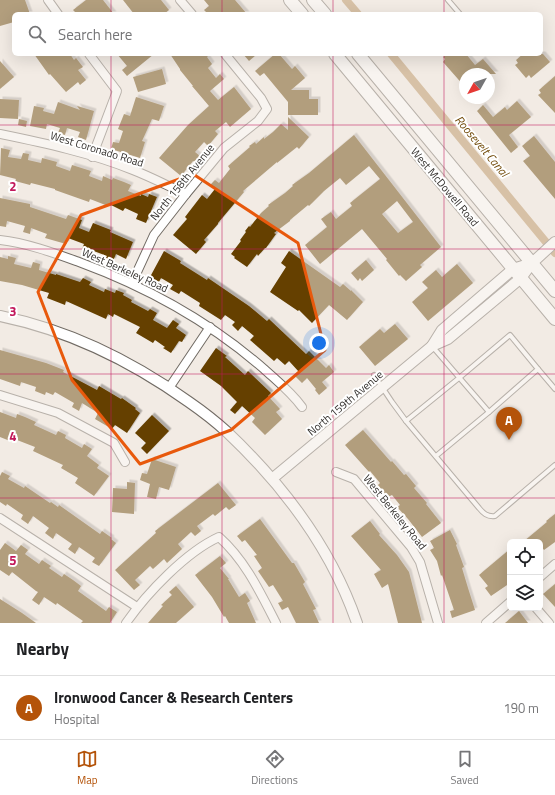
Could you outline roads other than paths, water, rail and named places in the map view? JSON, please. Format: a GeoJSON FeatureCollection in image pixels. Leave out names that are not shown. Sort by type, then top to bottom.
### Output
{"type":"FeatureCollection","features":[{"type":"Feature","properties":{"kind":"main road"},"geometry":{"type":"LineString","coordinates":[[290,0],[300,12]]}},
{"type":"Feature","properties":{"kind":"main road"},"geometry":{"type":"LineString","coordinates":[[313,0],[323,12]]}},
{"type":"Feature","properties":{"kind":"main road","name":"West McDowell Road"},"geometry":{"type":"LineString","coordinates":[[337,56],[555,319]]}},
{"type":"Feature","properties":{"kind":"main road","name":"West McDowell Road"},"geometry":{"type":"LineString","coordinates":[[360,56],[555,291]]}},
{"type":"Feature","properties":{"kind":"street"},"geometry":{"type":"LineString","coordinates":[[48,0],[57,12]]}},
{"type":"Feature","properties":{"kind":"street"},"geometry":{"type":"LineString","coordinates":[[180,0],[190,12]]}},
{"type":"Feature","properties":{"kind":"street"},"geometry":{"type":"LineString","coordinates":[[91,56],[117,90],[92,157]]}},
{"type":"Feature","properties":{"kind":"street","name":"North 158th Avenue"},"geometry":{"type":"LineString","coordinates":[[132,283],[154,235],[224,148],[258,120],[267,109],[261,98],[227,56]]}},
{"type":"Feature","properties":{"kind":"street","name":"West Coronado Road"},"geometry":{"type":"LineString","coordinates":[[0,134],[35,141],[92,157],[132,170],[186,194]]}},
{"type":"Feature","properties":{"kind":"street","name":"West Berkeley Road"},"geometry":{"type":"LineString","coordinates":[[0,240],[37,248],[108,272],[173,304],[210,327],[246,354],[293,394],[302,407]]}},
{"type":"Feature","properties":{"kind":"street","name":"North 159th Avenue"},"geometry":{"type":"LineString","coordinates":[[272,478],[432,346],[442,330],[532,263],[555,242]]}},
{"type":"Feature","properties":{"kind":"street"},"geometry":{"type":"LineString","coordinates":[[0,316],[17,319],[53,330],[130,365],[169,388],[205,413],[227,431],[272,478],[312,533],[325,554],[346,596],[357,623]]}},
{"type":"Feature","properties":{"kind":"street"},"geometry":{"type":"LineString","coordinates":[[169,388],[210,327]]}},
{"type":"Feature","properties":{"kind":"street"},"geometry":{"type":"LineString","coordinates":[[0,395],[58,413],[114,444],[126,462]]}},
{"type":"Feature","properties":{"kind":"street","name":"West Berkeley Road"},"geometry":{"type":"LineString","coordinates":[[336,472],[354,479],[412,547],[420,562],[438,623]]}},
{"type":"Feature","properties":{"kind":"street"},"geometry":{"type":"LineString","coordinates":[[0,518],[137,607]]}},
{"type":"Feature","properties":{"kind":"street"},"geometry":{"type":"LineString","coordinates":[[126,623],[137,607],[168,575],[207,542],[219,537],[228,545],[256,583],[276,623]]}},
{"type":"Feature","properties":{"kind":"street"},"geometry":{"type":"LineString","coordinates":[[542,575],[555,564]]}},
{"type":"Feature","properties":{"kind":"street"},"geometry":{"type":"LineString","coordinates":[[486,623],[507,605]]}},
{"type":"Feature","properties":{"kind":"street"},"geometry":{"type":"LineString","coordinates":[[539,611],[549,623]]}},
{"type":"Feature","properties":{"kind":"lane"},"geometry":{"type":"LineString","coordinates":[[448,0],[458,12]]}},
{"type":"Feature","properties":{"kind":"lane"},"geometry":{"type":"LineString","coordinates":[[406,420],[460,378],[510,335],[555,389]]}},
{"type":"Feature","properties":{"kind":"lane"},"geometry":{"type":"LineString","coordinates":[[432,346],[489,412]]}},
{"type":"Feature","properties":{"kind":"lane"},"geometry":{"type":"LineString","coordinates":[[436,456],[538,369]]}},
{"type":"Feature","properties":{"kind":"lane"},"geometry":{"type":"LineString","coordinates":[[374,375],[406,420],[478,508],[490,516],[495,516],[555,465]]}},
{"type":"Feature","properties":{"kind":"waterway","name":"Roosevelt Canal"},"geometry":{"type":"LineString","coordinates":[[346,0],[356,12]]}},
{"type":"Feature","properties":{"kind":"waterway","name":"Roosevelt Canal"},"geometry":{"type":"LineString","coordinates":[[393,56],[555,253]]}},
{"type":"Feature","properties":{"kind":"place","name":"Ironwood Cancer & Research Centers"},"geometry":{"type":"Point","coordinates":[509,440]}}]}
